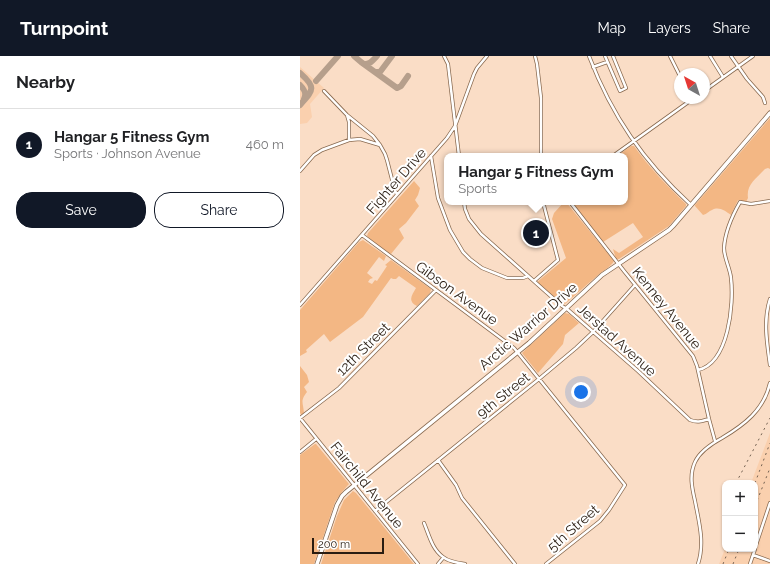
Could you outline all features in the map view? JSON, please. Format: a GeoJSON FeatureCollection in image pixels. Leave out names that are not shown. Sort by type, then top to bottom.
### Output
{"type":"FeatureCollection","features":[{"type":"Feature","properties":{"kind":"main road","name":"Arctic Warrior Drive"},"geometry":{"type":"LineString","coordinates":[[317,564],[337,506],[342,496],[517,352],[602,275],[669,230],[770,113]]}},
{"type":"Feature","properties":{"kind":"street"},"geometry":{"type":"LineString","coordinates":[[444,56],[448,64],[459,153]]}},
{"type":"Feature","properties":{"kind":"street","name":"Fighter Drive"},"geometry":{"type":"LineString","coordinates":[[300,305],[447,138],[455,126],[474,74],[487,56]]}},
{"type":"Feature","properties":{"kind":"street"},"geometry":{"type":"LineString","coordinates":[[535,56],[541,98],[541,153]]}},
{"type":"Feature","properties":{"kind":"street"},"geometry":{"type":"LineString","coordinates":[[589,56],[610,103],[622,125],[661,176],[691,204]]}},
{"type":"Feature","properties":{"kind":"street"},"geometry":{"type":"LineString","coordinates":[[605,56],[620,91],[626,88],[613,56]]}},
{"type":"Feature","properties":{"kind":"street"},"geometry":{"type":"LineString","coordinates":[[670,56],[676,68]]}},
{"type":"Feature","properties":{"kind":"street"},"geometry":{"type":"LineString","coordinates":[[710,56],[723,77]]}},
{"type":"Feature","properties":{"kind":"street"},"geometry":{"type":"LineString","coordinates":[[731,56],[766,103]]}},
{"type":"Feature","properties":{"kind":"street"},"geometry":{"type":"LineString","coordinates":[[710,87],[753,56]]}},
{"type":"Feature","properties":{"kind":"street"},"geometry":{"type":"LineString","coordinates":[[593,67],[607,62]]}},
{"type":"Feature","properties":{"kind":"street"},"geometry":{"type":"LineString","coordinates":[[324,91],[347,115],[373,136],[380,145],[385,154],[397,194]]}},
{"type":"Feature","properties":{"kind":"street"},"geometry":{"type":"LineString","coordinates":[[617,153],[686,104]]}},
{"type":"Feature","properties":{"kind":"street"},"geometry":{"type":"LineString","coordinates":[[347,115],[349,122],[349,140]]}},
{"type":"Feature","properties":{"kind":"street"},"geometry":{"type":"LineString","coordinates":[[300,171],[318,152],[349,140],[360,139],[380,145]]}},
{"type":"Feature","properties":{"kind":"street"},"geometry":{"type":"LineString","coordinates":[[432,156],[438,198],[450,230],[463,252],[482,268],[507,278],[523,278],[529,276]]}},
{"type":"Feature","properties":{"kind":"street"},"geometry":{"type":"LineString","coordinates":[[698,370],[706,367],[715,358],[724,343],[727,333],[730,315],[731,280],[724,248],[729,224],[740,202],[751,204],[770,200]]}},
{"type":"Feature","properties":{"kind":"street","name":"Jerstad Avenue"},"geometry":{"type":"LineString","coordinates":[[464,205],[469,219],[476,228],[562,306],[567,308],[638,371],[690,420],[700,422],[709,418]]}},
{"type":"Feature","properties":{"kind":"street"},"geometry":{"type":"LineString","coordinates":[[534,281],[558,260],[544,205]]}},
{"type":"Feature","properties":{"kind":"street","name":"Kenney Avenue"},"geometry":{"type":"LineString","coordinates":[[572,205],[693,356],[698,370],[715,441]]}},
{"type":"Feature","properties":{"kind":"street","name":"Gibson Avenue"},"geometry":{"type":"LineString","coordinates":[[362,235],[514,348],[626,486]]}},
{"type":"Feature","properties":{"kind":"street","name":"9th Street"},"geometry":{"type":"LineString","coordinates":[[375,511],[539,379],[583,341],[636,285]]}},
{"type":"Feature","properties":{"kind":"street","name":"12th Street"},"geometry":{"type":"LineString","coordinates":[[300,418],[339,388],[436,290]]}},
{"type":"Feature","properties":{"kind":"street"},"geometry":{"type":"LineString","coordinates":[[770,299],[767,310],[766,326],[770,365]]}},
{"type":"Feature","properties":{"kind":"street"},"geometry":{"type":"LineString","coordinates":[[698,564],[701,549],[701,538],[691,486],[693,468],[697,458],[704,450],[715,441],[741,426],[751,417],[763,402],[770,383]]}},
{"type":"Feature","properties":{"kind":"street","name":"Fairchild Avenue"},"geometry":{"type":"LineString","coordinates":[[300,418],[418,564]]}},
{"type":"Feature","properties":{"kind":"street"},"geometry":{"type":"LineString","coordinates":[[300,452],[316,439]]}},
{"type":"Feature","properties":{"kind":"street"},"geometry":{"type":"LineString","coordinates":[[438,460],[451,477],[462,498],[515,564]]}},
{"type":"Feature","properties":{"kind":"street","name":"5th Street"},"geometry":{"type":"LineString","coordinates":[[546,564],[600,521],[626,486]]}},
{"type":"Feature","properties":{"kind":"street"},"geometry":{"type":"LineString","coordinates":[[758,538],[770,503]]}},
{"type":"Feature","properties":{"kind":"street"},"geometry":{"type":"LineString","coordinates":[[767,510],[770,506]]}},
{"type":"Feature","properties":{"kind":"street"},"geometry":{"type":"LineString","coordinates":[[424,523],[433,545],[443,558],[452,562],[465,564]]}},
{"type":"Feature","properties":{"kind":"street"},"geometry":{"type":"LineString","coordinates":[[750,564],[754,552]]}},
{"type":"Feature","properties":{"kind":"street"},"geometry":{"type":"LineString","coordinates":[[753,555],[770,561]]}},
{"type":"Feature","properties":{"kind":"street"},"geometry":{"type":"LineString","coordinates":[[438,564],[443,558]]}},
{"type":"Feature","properties":{"kind":"shaded area"},"geometry":{"type":"Polygon","coordinates":[[[300,67],[324,88],[310,104],[312,117],[307,123],[300,124],[300,67]]]}},
{"type":"Feature","properties":{"kind":"shaded area"},"geometry":{"type":"Polygon","coordinates":[[[770,118],[770,169],[765,169],[752,182],[746,202],[738,200],[731,215],[722,210],[715,209],[703,215],[695,205],[770,118]]]}},
{"type":"Feature","properties":{"kind":"shaded area"},"geometry":{"type":"Polygon","coordinates":[[[631,146],[634,146],[652,169],[686,204],[686,206],[669,226],[619,259],[616,259],[613,249],[619,253],[643,237],[633,223],[603,242],[574,205],[628,205],[628,153],[621,153],[631,146]]]}},
{"type":"Feature","properties":{"kind":"shaded area"},"geometry":{"type":"Polygon","coordinates":[[[414,181],[420,188],[415,200],[419,206],[406,223],[399,229],[404,238],[391,254],[367,236],[414,181]]]}},
{"type":"Feature","properties":{"kind":"shaded area"},"geometry":{"type":"Polygon","coordinates":[[[561,205],[568,205],[614,261],[608,268],[563,305],[537,282],[566,258],[552,219],[554,213],[561,205]]]}},
{"type":"Feature","properties":{"kind":"shaded area"},"geometry":{"type":"Polygon","coordinates":[[[363,240],[386,256],[384,261],[379,257],[367,273],[373,278],[368,282],[372,284],[375,280],[377,281],[387,266],[385,265],[391,260],[431,289],[430,293],[417,306],[411,300],[416,288],[399,276],[396,279],[391,278],[363,317],[330,342],[324,334],[306,350],[307,352],[300,356],[300,310],[359,242],[363,240]]]}},
{"type":"Feature","properties":{"kind":"shaded area"},"geometry":{"type":"Polygon","coordinates":[[[565,313],[569,314],[579,323],[565,335],[563,344],[538,373],[522,353],[565,313]]]}},
{"type":"Feature","properties":{"kind":"shaded area"},"geometry":{"type":"Polygon","coordinates":[[[300,366],[307,375],[309,382],[304,387],[307,392],[303,400],[304,413],[302,415],[300,413],[300,366]]]}},
{"type":"Feature","properties":{"kind":"shaded area"},"geometry":{"type":"Polygon","coordinates":[[[770,433],[770,564],[719,564],[724,552],[758,552],[758,480],[752,480],[770,433]]]}},
{"type":"Feature","properties":{"kind":"shaded area"},"geometry":{"type":"Polygon","coordinates":[[[315,444],[349,484],[335,502],[314,564],[300,564],[300,455],[315,444]]]}},
{"type":"Feature","properties":{"kind":"shaded area"},"geometry":{"type":"Polygon","coordinates":[[[353,491],[414,564],[321,564],[344,500],[353,491]]]}},
{"type":"Feature","properties":{"kind":"taxiway"},"geometry":{"type":"LineString","coordinates":[[316,81],[338,56]]}},
{"type":"Feature","properties":{"kind":"taxiway"},"geometry":{"type":"LineString","coordinates":[[354,56],[397,88],[401,86],[408,76]]}},
{"type":"Feature","properties":{"kind":"taxiway"},"geometry":{"type":"LineString","coordinates":[[364,64],[370,63],[377,56]]}},
{"type":"Feature","properties":{"kind":"taxiway"},"geometry":{"type":"LineString","coordinates":[[376,72],[380,72],[392,56]]}},
{"type":"Feature","properties":{"kind":"taxiway"},"geometry":{"type":"LineString","coordinates":[[300,73],[311,86],[308,96],[300,105]]}},
{"type":"Feature","properties":{"kind":"taxiway"},"geometry":{"type":"LineString","coordinates":[[300,85],[305,91],[304,99]]}},
{"type":"Feature","properties":{"kind":"railway"},"geometry":{"type":"LineString","coordinates":[[738,480],[770,418]]}},
{"type":"Feature","properties":{"kind":"railway"},"geometry":{"type":"LineString","coordinates":[[756,480],[770,443]]}},
{"type":"Feature","properties":{"kind":"railway"},"geometry":{"type":"LineString","coordinates":[[758,498],[770,468]]}},
{"type":"Feature","properties":{"kind":"railway"},"geometry":{"type":"LineString","coordinates":[[723,564],[728,552]]}},
{"type":"Feature","properties":{"kind":"railway"},"geometry":{"type":"LineString","coordinates":[[733,564],[738,552]]}},
{"type":"Feature","properties":{"kind":"place","name":"Hangar 5 Fitness Gym"},"geometry":{"type":"Point","coordinates":[536,233]}}]}
